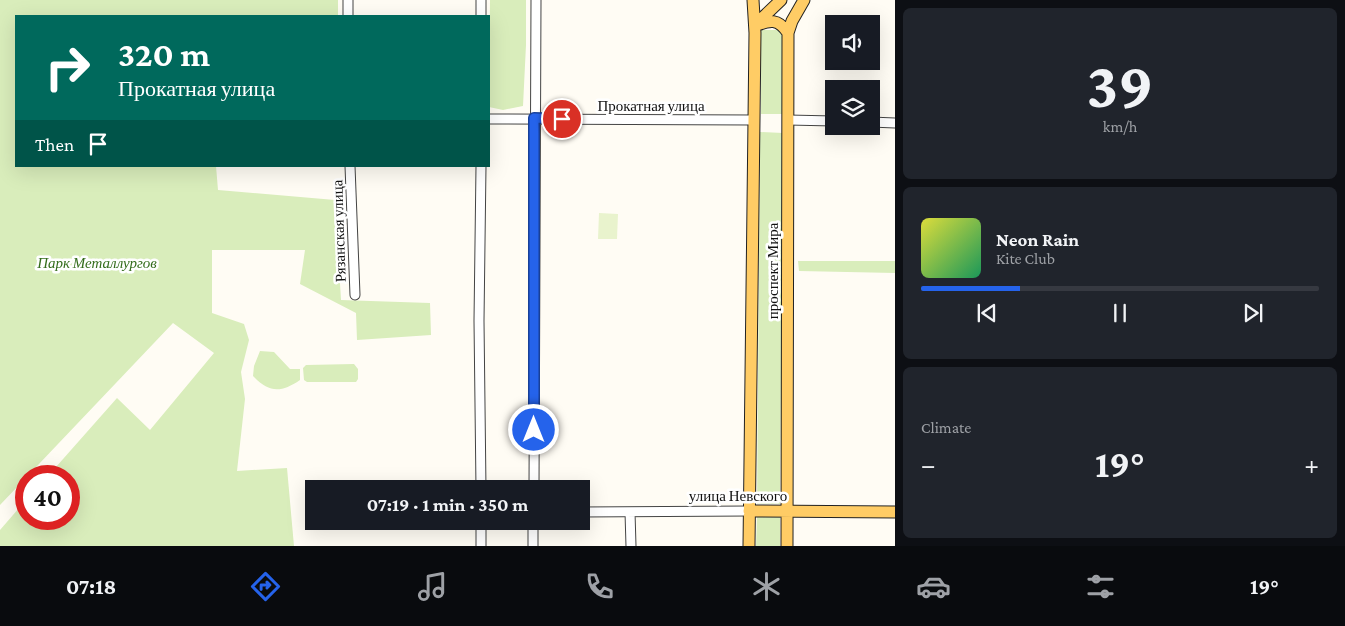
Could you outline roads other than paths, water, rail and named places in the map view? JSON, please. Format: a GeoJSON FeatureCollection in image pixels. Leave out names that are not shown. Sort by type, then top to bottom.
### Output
{"type":"FeatureCollection","features":[{"type":"Feature","properties":{"kind":"main road","name":"проспект Мира"},"geometry":{"type":"LineString","coordinates":[[749,546],[755,26],[753,0]]}},
{"type":"Feature","properties":{"kind":"main road"},"geometry":{"type":"LineString","coordinates":[[755,26],[781,0]]}},
{"type":"Feature","properties":{"kind":"main road","name":"проспект Мира"},"geometry":{"type":"LineString","coordinates":[[787,546],[788,33],[792,21],[804,0]]}},
{"type":"Feature","properties":{"kind":"main road"},"geometry":{"type":"LineString","coordinates":[[755,26],[767,21],[773,21],[782,24],[788,33]]}},
{"type":"Feature","properties":{"kind":"main road","name":"улица Невского"},"geometry":{"type":"LineString","coordinates":[[749,511],[895,512]]}},
{"type":"Feature","properties":{"kind":"street"},"geometry":{"type":"LineString","coordinates":[[348,0],[348,15]]}},
{"type":"Feature","properties":{"kind":"street"},"geometry":{"type":"LineString","coordinates":[[481,0],[481,15]]}},
{"type":"Feature","properties":{"kind":"street"},"geometry":{"type":"LineString","coordinates":[[534,480],[534,118],[536,0]]}},
{"type":"Feature","properties":{"kind":"street","name":"Прокатная улица"},"geometry":{"type":"LineString","coordinates":[[490,119],[753,120]]}},
{"type":"Feature","properties":{"kind":"street"},"geometry":{"type":"LineString","coordinates":[[788,120],[825,121]]}},
{"type":"Feature","properties":{"kind":"street"},"geometry":{"type":"LineString","coordinates":[[880,122],[895,123]]}},
{"type":"Feature","properties":{"kind":"street","name":"Рязанская улица"},"geometry":{"type":"LineString","coordinates":[[350,167],[355,295]]}},
{"type":"Feature","properties":{"kind":"street"},"geometry":{"type":"LineString","coordinates":[[481,167],[479,331],[481,480]]}},
{"type":"Feature","properties":{"kind":"street","name":"улица Невского"},"geometry":{"type":"LineString","coordinates":[[590,512],[749,511]]}},
{"type":"Feature","properties":{"kind":"street"},"geometry":{"type":"LineString","coordinates":[[630,512],[631,546]]}},
{"type":"Feature","properties":{"kind":"street"},"geometry":{"type":"LineString","coordinates":[[481,546],[482,530]]}},
{"type":"Feature","properties":{"kind":"street"},"geometry":{"type":"LineString","coordinates":[[533,530],[534,546]]}},
{"type":"Feature","properties":{"kind":"park label","name":"Парк Металлургов"},"geometry":{"type":"Point","coordinates":[97,263]}}]}
